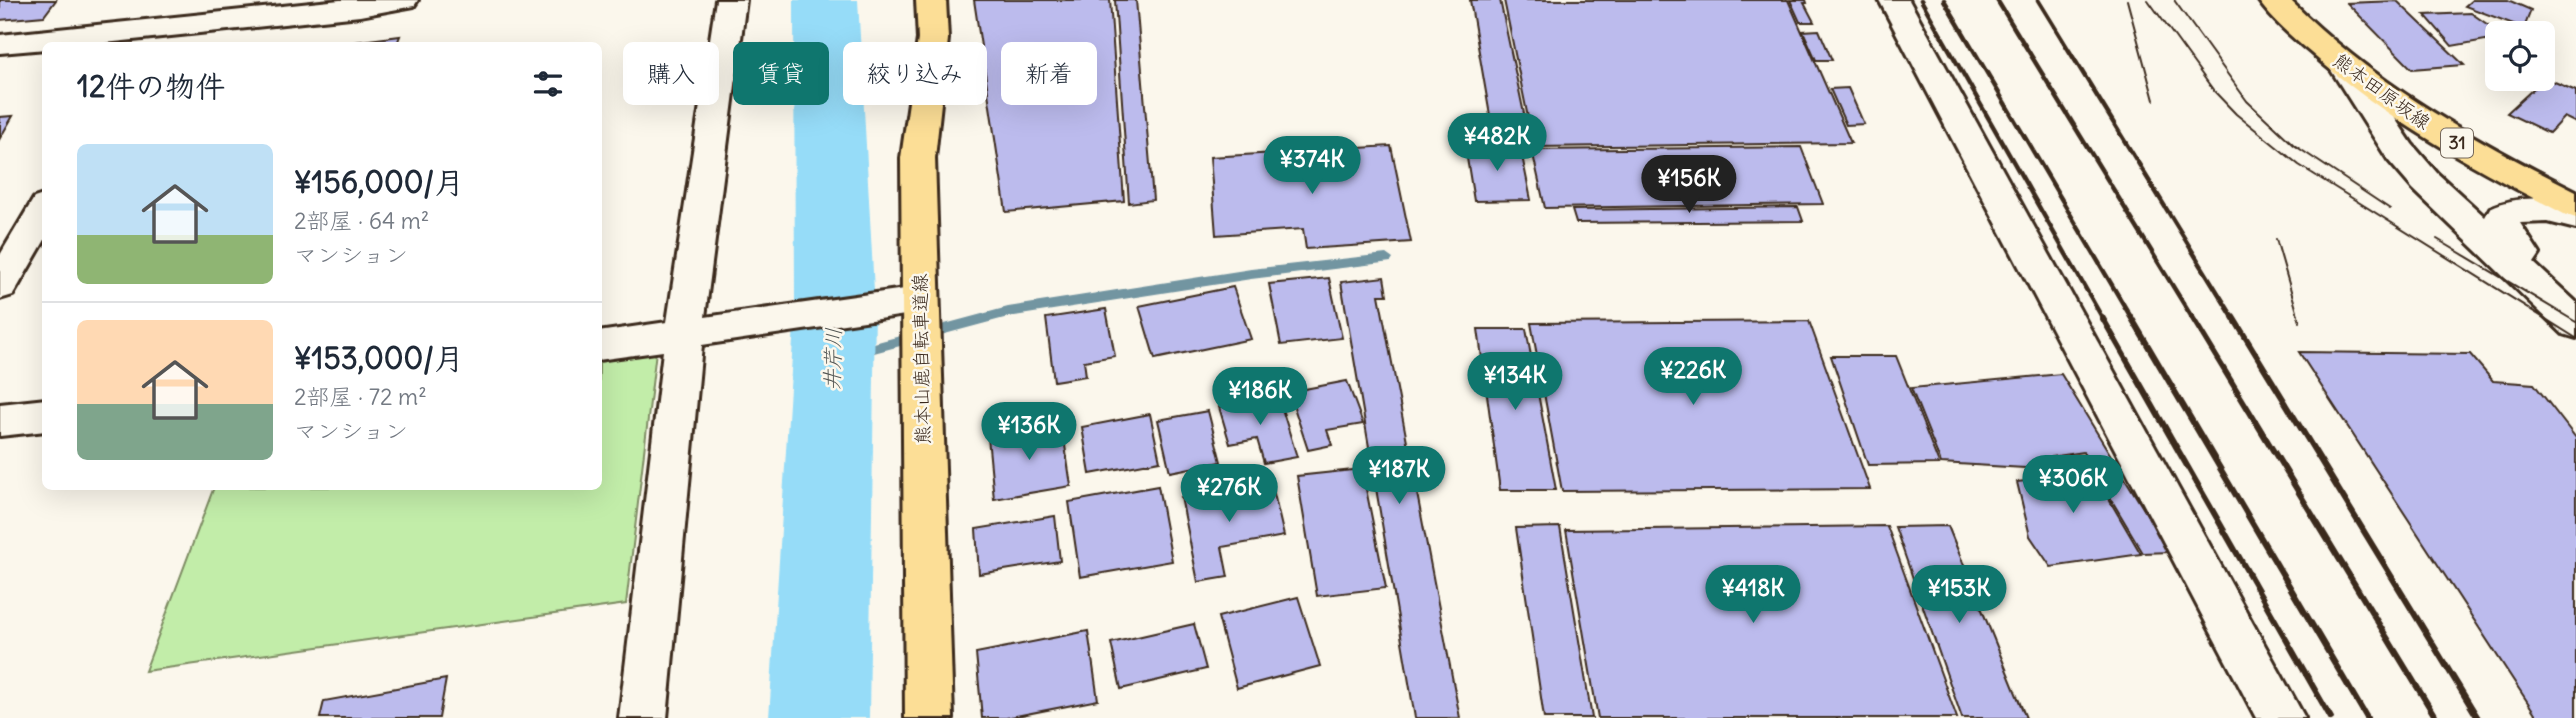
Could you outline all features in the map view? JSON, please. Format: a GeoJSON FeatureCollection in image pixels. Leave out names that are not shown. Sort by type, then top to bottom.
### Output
{"type":"FeatureCollection","features":[{"type":"Feature","properties":{"kind":"main road","name":"熊本山鹿自転車道線"},"geometry":{"type":"LineString","coordinates":[[929,718],[918,158],[933,39],[931,0]]}},
{"type":"Feature","properties":{"kind":"main road","name":"熊本田原坂線"},"geometry":{"type":"LineString","coordinates":[[2273,0],[2345,67],[2447,138],[2576,206]]}},
{"type":"Feature","properties":{"kind":"street"},"geometry":{"type":"LineString","coordinates":[[141,37],[163,0]]}},
{"type":"Feature","properties":{"kind":"street"},"geometry":{"type":"LineString","coordinates":[[0,44],[141,37],[403,0]]}},
{"type":"Feature","properties":{"kind":"street"},"geometry":{"type":"LineString","coordinates":[[643,718],[684,335],[731,0]]}},
{"type":"Feature","properties":{"kind":"street"},"geometry":{"type":"LineString","coordinates":[[1894,0],[2281,718]]}},
{"type":"Feature","properties":{"kind":"street"},"geometry":{"type":"LineString","coordinates":[[2345,67],[2400,152],[2425,181],[2576,324]]}},
{"type":"Feature","properties":{"kind":"street"},"geometry":{"type":"LineString","coordinates":[[2425,181],[2576,297]]}},
{"type":"Feature","properties":{"kind":"street"},"geometry":{"type":"LineString","coordinates":[[2522,254],[2502,227],[2502,217],[2526,209],[2543,209],[2576,218]]}},
{"type":"Feature","properties":{"kind":"street"},"geometry":{"type":"LineString","coordinates":[[0,286],[42,213]]}},
{"type":"Feature","properties":{"kind":"street"},"geometry":{"type":"LineString","coordinates":[[602,345],[919,307]]}},
{"type":"Feature","properties":{"kind":"street"},"geometry":{"type":"LineString","coordinates":[[0,420],[42,415]]}},
{"type":"Feature","properties":{"kind":"green space"},"geometry":{"type":"Polygon","coordinates":[[[656,351],[626,604],[145,671],[213,490],[602,490],[602,359],[656,351]]]}},
{"type":"Feature","properties":{"kind":"building"},"geometry":{"type":"Polygon","coordinates":[[[0,0],[56,0],[44,16],[0,20],[0,0]]]}},
{"type":"Feature","properties":{"kind":"building"},"geometry":{"type":"Polygon","coordinates":[[[974,0],[1110,0],[1124,201],[1006,212],[987,86],[987,42],[980,42],[974,0]]]}},
{"type":"Feature","properties":{"kind":"building"},"geometry":{"type":"Polygon","coordinates":[[[1115,0],[1136,0],[1153,200],[1129,203],[1115,0]]]}},
{"type":"Feature","properties":{"kind":"building"},"geometry":{"type":"Polygon","coordinates":[[[1470,0],[1500,0],[1527,128],[1492,127],[1470,0]]]}},
{"type":"Feature","properties":{"kind":"building"},"geometry":{"type":"Polygon","coordinates":[[[1504,0],[1788,0],[1851,143],[1534,147],[1504,0]]]}},
{"type":"Feature","properties":{"kind":"building"},"geometry":{"type":"Polygon","coordinates":[[[1790,0],[1806,0],[1807,3],[1804,3],[1814,22],[1800,22],[1790,0]]]}},
{"type":"Feature","properties":{"kind":"building"},"geometry":{"type":"Polygon","coordinates":[[[2472,0],[2508,0],[2531,10],[2527,21],[2505,21],[2465,6],[2472,0]]]}},
{"type":"Feature","properties":{"kind":"building"},"geometry":{"type":"Polygon","coordinates":[[[2397,1],[2464,65],[2412,69],[2347,3],[2397,1]]]}},
{"type":"Feature","properties":{"kind":"building"},"geometry":{"type":"Polygon","coordinates":[[[2471,13],[2485,23],[2485,40],[2452,46],[2425,15],[2471,13]]]}},
{"type":"Feature","properties":{"kind":"building"},"geometry":{"type":"Polygon","coordinates":[[[1819,30],[1832,60],[1816,60],[1803,31],[1819,30]]]}},
{"type":"Feature","properties":{"kind":"building"},"geometry":{"type":"Polygon","coordinates":[[[400,36],[398,42],[354,42],[400,36]]]}},
{"type":"Feature","properties":{"kind":"building"},"geometry":{"type":"Polygon","coordinates":[[[2555,82],[2576,91],[2576,123],[2564,117],[2549,133],[2507,113],[2531,91],[2555,91],[2555,82]]]}},
{"type":"Feature","properties":{"kind":"building"},"geometry":{"type":"Polygon","coordinates":[[[1848,88],[1864,124],[1846,125],[1830,89],[1848,88]]]}},
{"type":"Feature","properties":{"kind":"building"},"geometry":{"type":"Polygon","coordinates":[[[13,116],[0,138],[0,117],[13,116]]]}},
{"type":"Feature","properties":{"kind":"building"},"geometry":{"type":"Polygon","coordinates":[[[1391,146],[1411,242],[1306,249],[1303,229],[1216,235],[1210,157],[1391,146]]]}},
{"type":"Feature","properties":{"kind":"building"},"geometry":{"type":"Polygon","coordinates":[[[1465,146],[1520,146],[1531,200],[1474,201],[1465,146]]]}},
{"type":"Feature","properties":{"kind":"building"},"geometry":{"type":"Polygon","coordinates":[[[1801,147],[1823,204],[1545,208],[1532,150],[1801,147]]]}},
{"type":"Feature","properties":{"kind":"building"},"geometry":{"type":"Polygon","coordinates":[[[1798,207],[1803,221],[1576,223],[1572,210],[1798,207]]]}},
{"type":"Feature","properties":{"kind":"building"},"geometry":{"type":"Polygon","coordinates":[[[1384,277],[1387,295],[1379,295],[1460,718],[1415,718],[1341,282],[1384,277]]]}},
{"type":"Feature","properties":{"kind":"building"},"geometry":{"type":"Polygon","coordinates":[[[1329,278],[1342,338],[1281,345],[1269,284],[1329,278]]]}},
{"type":"Feature","properties":{"kind":"building"},"geometry":{"type":"Polygon","coordinates":[[[1233,287],[1251,339],[1155,359],[1139,306],[1233,287]]]}},
{"type":"Feature","properties":{"kind":"building"},"geometry":{"type":"Polygon","coordinates":[[[1106,309],[1115,356],[1084,361],[1086,376],[1054,381],[1046,318],[1106,309]]]}},
{"type":"Feature","properties":{"kind":"building"},"geometry":{"type":"Polygon","coordinates":[[[1809,321],[1870,489],[1562,491],[1531,323],[1809,321]]]}},
{"type":"Feature","properties":{"kind":"building"},"geometry":{"type":"Polygon","coordinates":[[[1478,329],[1526,329],[1556,490],[1500,490],[1478,329]]]}},
{"type":"Feature","properties":{"kind":"building"},"geometry":{"type":"Polygon","coordinates":[[[2299,352],[2470,354],[2493,381],[2534,384],[2576,438],[2576,718],[2538,718],[2299,352]]]}},
{"type":"Feature","properties":{"kind":"building"},"geometry":{"type":"Polygon","coordinates":[[[1831,356],[1896,356],[1939,464],[1868,465],[1831,356]]]}},
{"type":"Feature","properties":{"kind":"building"},"geometry":{"type":"Polygon","coordinates":[[[2061,374],[2170,552],[2143,553],[2083,452],[2038,459],[2042,469],[1941,463],[1911,388],[2061,374]]]}},
{"type":"Feature","properties":{"kind":"building"},"geometry":{"type":"Polygon","coordinates":[[[1347,381],[1363,424],[1327,430],[1332,445],[1308,450],[1289,392],[1347,381]]]}},
{"type":"Feature","properties":{"kind":"building"},"geometry":{"type":"Polygon","coordinates":[[[1278,396],[1297,457],[1264,463],[1257,439],[1230,444],[1219,407],[1278,396]]]}},
{"type":"Feature","properties":{"kind":"building"},"geometry":{"type":"Polygon","coordinates":[[[1208,411],[1221,462],[1170,472],[1158,420],[1208,411]]]}},
{"type":"Feature","properties":{"kind":"building"},"geometry":{"type":"Polygon","coordinates":[[[1150,414],[1160,461],[1090,474],[1082,427],[1150,414]]]}},
{"type":"Feature","properties":{"kind":"building"},"geometry":{"type":"Polygon","coordinates":[[[1062,425],[1071,486],[994,499],[988,437],[1062,425]]]}},
{"type":"Feature","properties":{"kind":"building"},"geometry":{"type":"Polygon","coordinates":[[[2083,455],[2141,554],[2051,567],[2030,536],[2017,482],[2049,478],[2041,461],[2083,455]]]}},
{"type":"Feature","properties":{"kind":"building"},"geometry":{"type":"Polygon","coordinates":[[[1362,469],[1386,588],[1317,596],[1297,476],[1362,469]]]}},
{"type":"Feature","properties":{"kind":"building"},"geometry":{"type":"Polygon","coordinates":[[[1271,481],[1284,536],[1222,547],[1228,577],[1198,582],[1181,497],[1271,481]]]}},
{"type":"Feature","properties":{"kind":"building"},"geometry":{"type":"Polygon","coordinates":[[[1158,486],[1172,561],[1080,577],[1069,502],[1158,486]]]}},
{"type":"Feature","properties":{"kind":"building"},"geometry":{"type":"Polygon","coordinates":[[[1055,516],[1060,561],[979,574],[976,529],[1055,516]]]}},
{"type":"Feature","properties":{"kind":"building"},"geometry":{"type":"Polygon","coordinates":[[[1887,526],[1957,718],[1598,718],[1566,530],[1887,526]]]}},
{"type":"Feature","properties":{"kind":"building"},"geometry":{"type":"Polygon","coordinates":[[[1948,526],[2026,718],[1962,718],[1895,527],[1948,526]]]}},
{"type":"Feature","properties":{"kind":"building"},"geometry":{"type":"Polygon","coordinates":[[[1560,527],[1592,718],[1544,718],[1516,528],[1560,527]]]}},
{"type":"Feature","properties":{"kind":"building"},"geometry":{"type":"Polygon","coordinates":[[[1298,597],[1320,666],[1237,688],[1218,617],[1298,597]]]}},
{"type":"Feature","properties":{"kind":"building"},"geometry":{"type":"Polygon","coordinates":[[[1194,624],[1206,669],[1121,689],[1111,643],[1194,624]]]}},
{"type":"Feature","properties":{"kind":"building"},"geometry":{"type":"Polygon","coordinates":[[[1088,631],[1098,700],[1006,718],[982,718],[976,653],[1088,631]]]}},
{"type":"Feature","properties":{"kind":"building"},"geometry":{"type":"Polygon","coordinates":[[[446,679],[439,718],[320,718],[324,701],[446,679]]]}},
{"type":"Feature","properties":{"kind":"waterway","name":"井芹川"},"geometry":{"type":"LineString","coordinates":[[819,718],[835,309],[826,0]]}},
{"type":"Feature","properties":{"kind":"waterway"},"geometry":{"type":"LineString","coordinates":[[833,359],[1008,312],[1251,274],[1386,259]]}},
{"type":"Feature","properties":{"kind":"tram line"},"geometry":{"type":"LineString","coordinates":[[2127,0],[2154,100]]}},
{"type":"Feature","properties":{"kind":"tram line"},"geometry":{"type":"LineString","coordinates":[[2148,0],[2214,91],[2236,114],[2299,165],[2576,338]]}},
{"type":"Feature","properties":{"kind":"tram line"},"geometry":{"type":"LineString","coordinates":[[2174,0],[2247,101],[2294,145],[2390,209]]}},
{"type":"Feature","properties":{"kind":"tram line"},"geometry":{"type":"LineString","coordinates":[[2276,239],[2300,322]]}},
{"type":"Feature","properties":{"kind":"tram line"},"geometry":{"type":"LineString","coordinates":[[2437,239],[2576,322]]}},
{"type":"Feature","properties":{"kind":"railway"},"geometry":{"type":"LineString","coordinates":[[1921,0],[2103,319]]}},
{"type":"Feature","properties":{"kind":"railway"},"geometry":{"type":"LineString","coordinates":[[1944,0],[2132,319]]}},
{"type":"Feature","properties":{"kind":"railway"},"geometry":{"type":"LineString","coordinates":[[1997,0],[2193,319]]}},
{"type":"Feature","properties":{"kind":"railway"},"geometry":{"type":"LineString","coordinates":[[2038,0],[2234,319]]}},
{"type":"Feature","properties":{"kind":"railway"},"geometry":{"type":"LineString","coordinates":[[2102,317],[2331,718]]}},
{"type":"Feature","properties":{"kind":"railway"},"geometry":{"type":"LineString","coordinates":[[2131,317],[2367,718]]}},
{"type":"Feature","properties":{"kind":"railway"},"geometry":{"type":"LineString","coordinates":[[2192,317],[2436,718]]}},
{"type":"Feature","properties":{"kind":"railway"},"geometry":{"type":"LineString","coordinates":[[2233,317],[2478,718]]}}]}
